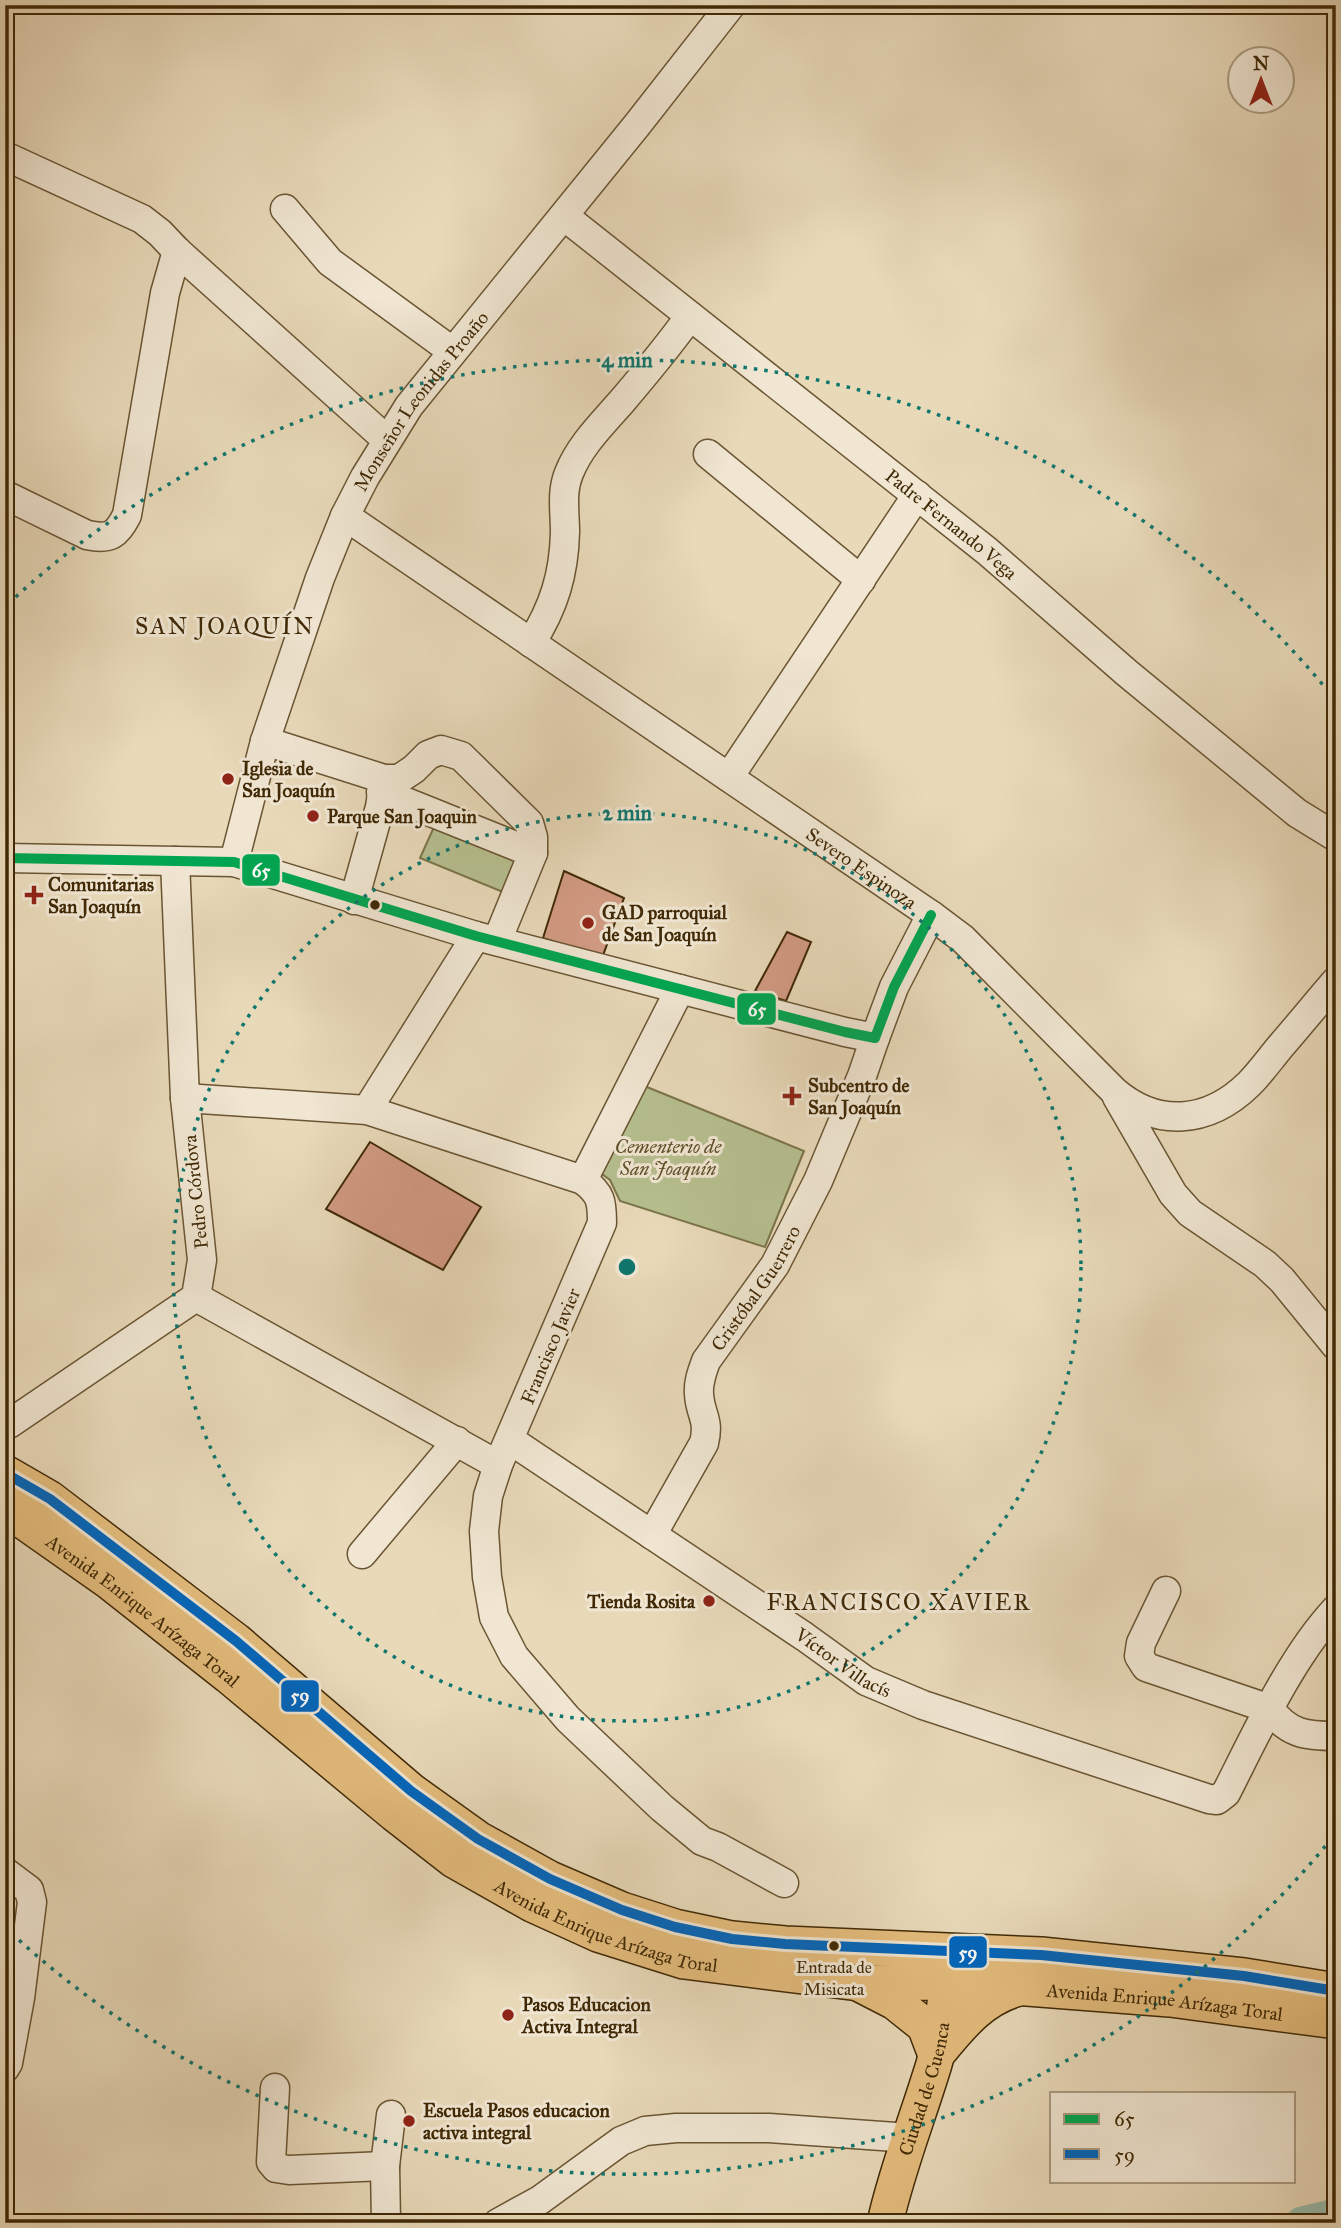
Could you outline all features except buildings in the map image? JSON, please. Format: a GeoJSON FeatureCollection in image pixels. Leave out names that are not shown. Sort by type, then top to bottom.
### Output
{"type":"FeatureCollection","features":[{"type":"Feature","properties":{"kind":"main road","name":"Avenida Enrique Arízaga Toral"},"geometry":{"type":"LineString","coordinates":[[5,1473],[50,1499],[236,1641],[411,1791],[478,1839],[550,1879],[622,1910],[675,1927],[732,1939],[948,1966],[1021,1987],[1170,1998],[1336,2021]]}},
{"type":"Feature","properties":{"kind":"main road","name":"Avenida Enrique Arízaga Toral"},"geometry":{"type":"LineString","coordinates":[[5,1508],[142,1608],[454,1860],[532,1904],[598,1934],[684,1961],[859,1983],[948,1966],[1041,1955],[1244,1976],[1336,1992]]}},
{"type":"Feature","properties":{"kind":"main road","name":"Ciudad de Cuenca"},"geometry":{"type":"LineString","coordinates":[[885,2223],[893,2188],[936,2055],[948,1966]]}},
{"type":"Feature","properties":{"kind":"main road"},"geometry":{"type":"LineString","coordinates":[[859,1983],[895,2002],[925,2026],[936,2055],[977,2009],[1001,1993],[1021,1987]]}},
{"type":"Feature","properties":{"kind":"street","name":"Monseñor Leonidas Proaño"},"geometry":{"type":"LineString","coordinates":[[234,862],[265,741],[320,578],[345,516],[387,440],[409,406],[452,351],[564,216],[731,5]]}},
{"type":"Feature","properties":{"kind":"street"},"geometry":{"type":"LineString","coordinates":[[5,156],[142,219],[387,440]]}},
{"type":"Feature","properties":{"kind":"street"},"geometry":{"type":"LineString","coordinates":[[285,208],[330,262],[452,351]]}},
{"type":"Feature","properties":{"kind":"street","name":"Padre Fernando Vega"},"geometry":{"type":"LineString","coordinates":[[564,216],[987,551],[1127,673],[1297,813],[1336,837]]}},
{"type":"Feature","properties":{"kind":"street"},"geometry":{"type":"LineString","coordinates":[[5,495],[87,535],[112,536],[121,527],[127,515],[165,293],[177,251]]}},
{"type":"Feature","properties":{"kind":"street"},"geometry":{"type":"LineString","coordinates":[[531,643],[546,620],[556,594],[565,533],[563,498],[568,474],[584,446],[663,353],[690,316]]}},
{"type":"Feature","properties":{"kind":"street"},"geometry":{"type":"LineString","coordinates":[[708,454],[861,580]]}},
{"type":"Feature","properties":{"kind":"street"},"geometry":{"type":"LineString","coordinates":[[729,777],[917,495]]}},
{"type":"Feature","properties":{"kind":"street","name":"Severo Espinoza"},"geometry":{"type":"LineString","coordinates":[[345,516],[931,915],[963,939],[1114,1091],[1128,1103],[1144,1111],[1163,1116],[1190,1116],[1212,1110],[1228,1101],[1249,1084],[1336,981]]}},
{"type":"Feature","properties":{"kind":"street"},"geometry":{"type":"LineString","coordinates":[[265,741],[383,785],[533,853]]}},
{"type":"Feature","properties":{"kind":"street"},"geometry":{"type":"LineString","coordinates":[[367,1110],[487,939],[533,853],[533,837],[529,823],[461,756],[441,750],[428,755],[400,779],[383,785]]}},
{"type":"Feature","properties":{"kind":"street"},"geometry":{"type":"LineString","coordinates":[[354,900],[380,807],[383,785]]}},
{"type":"Feature","properties":{"kind":"street"},"geometry":{"type":"LineString","coordinates":[[5,858],[234,862],[487,939],[874,1038]]}},
{"type":"Feature","properties":{"kind":"street","name":"Pedro Córdova"},"geometry":{"type":"LineString","coordinates":[[175,861],[185,1098],[202,1260],[196,1297]]}},
{"type":"Feature","properties":{"kind":"street","name":"Cristóbal Guerrero"},"geometry":{"type":"LineString","coordinates":[[652,1535],[704,1443],[706,1417],[699,1395],[699,1379],[706,1361],[775,1265],[818,1181],[862,1076],[894,987],[931,915]]}},
{"type":"Feature","properties":{"kind":"street"},"geometry":{"type":"LineString","coordinates":[[185,1098],[367,1110],[583,1180],[680,989]]}},
{"type":"Feature","properties":{"kind":"street"},"geometry":{"type":"LineString","coordinates":[[1114,1091],[1173,1194],[1190,1213],[1265,1264],[1282,1280],[1336,1346]]}},
{"type":"Feature","properties":{"kind":"street","name":"Francisco Javier"},"geometry":{"type":"LineString","coordinates":[[583,1180],[596,1190],[602,1205],[602,1223],[504,1452],[488,1496],[484,1531],[487,1577],[494,1617],[514,1656],[568,1720],[662,1808],[702,1841],[719,1847],[784,1884]]}},
{"type":"Feature","properties":{"kind":"street"},"geometry":{"type":"LineString","coordinates":[[7,1424],[196,1297]]}},
{"type":"Feature","properties":{"kind":"street","name":"Víctor Villacís"},"geometry":{"type":"LineString","coordinates":[[196,1297],[457,1441],[504,1452],[652,1535],[866,1681],[923,1705],[1203,1798],[1217,1800],[1226,1793],[1269,1709]]}},
{"type":"Feature","properties":{"kind":"street"},"geometry":{"type":"LineString","coordinates":[[362,1554],[457,1441]]}},
{"type":"Feature","properties":{"kind":"street"},"geometry":{"type":"LineString","coordinates":[[1166,1591],[1141,1643],[1139,1656],[1146,1667],[1269,1709],[1280,1722],[1293,1731],[1313,1736],[1336,1735]]}},
{"type":"Feature","properties":{"kind":"street"},"geometry":{"type":"LineString","coordinates":[[1269,1709],[1310,1643],[1336,1609]]}},
{"type":"Feature","properties":{"kind":"street"},"geometry":{"type":"LineString","coordinates":[[5,1872],[29,1890],[33,1902],[20,1998],[5,2068]]}},
{"type":"Feature","properties":{"kind":"street"},"geometry":{"type":"LineString","coordinates":[[275,2088],[271,2162],[276,2168],[289,2170],[385,2166]]}},
{"type":"Feature","properties":{"kind":"street"},"geometry":{"type":"LineString","coordinates":[[386,2223],[385,2166],[391,2115]]}},
{"type":"Feature","properties":{"kind":"street"},"geometry":{"type":"LineString","coordinates":[[498,2223],[540,2200],[621,2141],[645,2130],[769,2128],[909,2138]]}},
{"type":"Feature","properties":{"kind":"green space"},"geometry":{"type":"Polygon","coordinates":[[[438,818],[530,852],[515,897],[420,858],[438,818]]]}},
{"type":"Feature","properties":{"kind":"green space","name":"Cementerio de San Joaquín"},"geometry":{"type":"Polygon","coordinates":[[[642,1085],[804,1151],[765,1247],[620,1201],[610,1180],[595,1169],[642,1085]]]}},
{"type":"Feature","properties":{"kind":"waterway"},"geometry":{"type":"LineString","coordinates":[[1302,2223],[1336,2215]]}},
{"type":"Feature","properties":{"kind":"transit line","name":"65"},"geometry":{"type":"LineString","coordinates":[[5,858],[234,862],[476,936],[875,1038],[894,987],[931,915]]}},
{"type":"Feature","properties":{"kind":"transit line","name":"59"},"geometry":{"type":"LineString","coordinates":[[5,1473],[50,1499],[236,1641],[411,1791],[478,1839],[550,1879],[622,1910],[675,1927],[732,1939],[785,1944],[1041,1955],[1244,1976],[1336,1991]]}},
{"type":"Feature","properties":{"kind":"place","name":"Iglesia de San Joaquín"},"geometry":{"type":"Point","coordinates":[228,779]}},
{"type":"Feature","properties":{"kind":"place","name":"Parque San Joaquin"},"geometry":{"type":"Point","coordinates":[313,816]}},
{"type":"Feature","properties":{"kind":"place","name":"Comunitarias San Joaquín"},"geometry":{"type":"Point","coordinates":[34,895]}},
{"type":"Feature","properties":{"kind":"place","name":"GAD parroquial de San Joaquín"},"geometry":{"type":"Point","coordinates":[588,923]}},
{"type":"Feature","properties":{"kind":"place","name":"Subcentro de San Joaquín"},"geometry":{"type":"Point","coordinates":[792,1096]}},
{"type":"Feature","properties":{"kind":"place","name":"Tienda Rosita"},"geometry":{"type":"Point","coordinates":[709,1601]}},
{"type":"Feature","properties":{"kind":"place","name":"Entrada de Misicata"},"geometry":{"type":"Point","coordinates":[834,1946]}},
{"type":"Feature","properties":{"kind":"place","name":"Pasos Educacion Activa Integral"},"geometry":{"type":"Point","coordinates":[508,2015]}},
{"type":"Feature","properties":{"kind":"place","name":"Escuela Pasos educacion activa integral"},"geometry":{"type":"Point","coordinates":[409,2121]}},
{"type":"Feature","properties":{"kind":"district","name":"SAN JOAQUÍN"},"geometry":{"type":"Point","coordinates":[225,626]}},
{"type":"Feature","properties":{"kind":"district","name":"FRANCISCO XAVIER"},"geometry":{"type":"Point","coordinates":[899,1602]}}]}
